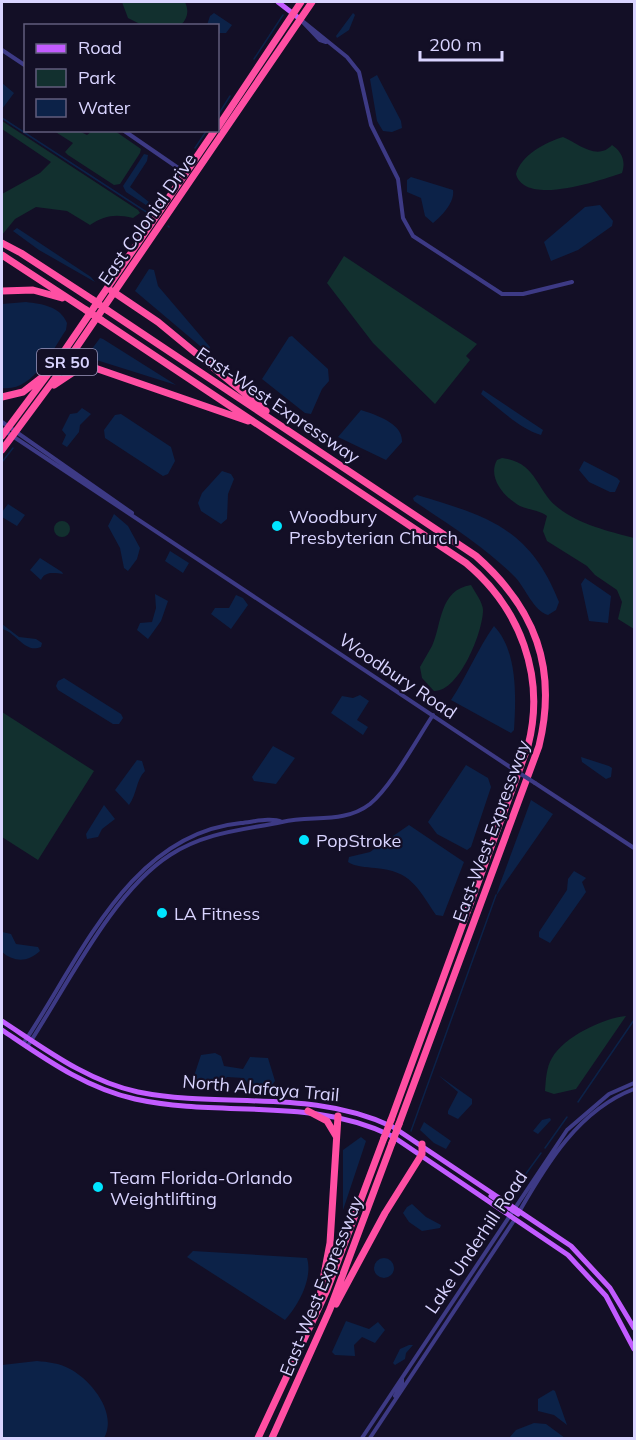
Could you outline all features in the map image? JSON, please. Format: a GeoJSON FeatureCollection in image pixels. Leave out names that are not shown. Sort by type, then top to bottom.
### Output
{"type":"FeatureCollection","features":[{"type":"Feature","properties":{"kind":"highway"},"geometry":{"type":"LineString","coordinates":[[219,125],[301,2]]}},
{"type":"Feature","properties":{"kind":"highway","name":"East Colonial Drive"},"geometry":{"type":"LineString","coordinates":[[4,431],[229,126],[312,2]]}},
{"type":"Feature","properties":{"kind":"highway"},"geometry":{"type":"LineString","coordinates":[[227,113],[229,126]]}},
{"type":"Feature","properties":{"kind":"highway","name":"East Colonial Drive"},"geometry":{"type":"LineString","coordinates":[[2,450],[47,390],[174,207],[214,132]]}},
{"type":"Feature","properties":{"kind":"highway"},"geometry":{"type":"LineString","coordinates":[[121,283],[126,270],[190,176]]}},
{"type":"Feature","properties":{"kind":"highway"},"geometry":{"type":"LineString","coordinates":[[132,302],[126,293],[126,283],[174,207]]}},
{"type":"Feature","properties":{"kind":"highway","name":"East-West Expressway"},"geometry":{"type":"LineString","coordinates":[[2,243],[93,300],[446,536],[489,568],[511,592],[528,618],[537,641],[544,670],[546,715],[536,759],[321,1330],[272,1438]]}},
{"type":"Feature","properties":{"kind":"highway","name":"East-West Expressway"},"geometry":{"type":"LineString","coordinates":[[2,255],[453,554],[484,579],[503,602],[518,628],[533,681],[534,711],[527,751],[314,1321],[258,1438]]}},
{"type":"Feature","properties":{"kind":"highway"},"geometry":{"type":"LineString","coordinates":[[2,291],[39,291],[56,295],[86,310]]}},
{"type":"Feature","properties":{"kind":"highway"},"geometry":{"type":"LineString","coordinates":[[103,294],[115,291],[132,302],[288,427],[293,434]]}},
{"type":"Feature","properties":{"kind":"highway"},"geometry":{"type":"LineString","coordinates":[[2,397],[27,390],[54,366]]}},
{"type":"Feature","properties":{"kind":"highway"},"geometry":{"type":"LineString","coordinates":[[47,390],[75,371],[102,370],[231,414],[293,448]]}},
{"type":"Feature","properties":{"kind":"highway"},"geometry":{"type":"LineString","coordinates":[[308,1112],[327,1121],[335,1131],[337,1141]]}},
{"type":"Feature","properties":{"kind":"highway"},"geometry":{"type":"LineString","coordinates":[[314,1321],[330,1243],[338,1116]]}},
{"type":"Feature","properties":{"kind":"highway"},"geometry":{"type":"LineString","coordinates":[[321,1330],[385,1213],[422,1154],[422,1144]]}},
{"type":"Feature","properties":{"kind":"main road"},"geometry":{"type":"LineString","coordinates":[[278,2],[300,19]]}},
{"type":"Feature","properties":{"kind":"main road","name":"North Alafaya Trail"},"geometry":{"type":"LineString","coordinates":[[2,1021],[94,1077],[138,1092],[306,1103],[339,1108],[384,1123],[422,1144],[515,1212]]}},
{"type":"Feature","properties":{"kind":"main road","name":"North Alafaya Trail"},"geometry":{"type":"LineString","coordinates":[[2,1030],[84,1082],[135,1099],[170,1104],[308,1112],[338,1116],[382,1131],[515,1212]]}},
{"type":"Feature","properties":{"kind":"main road"},"geometry":{"type":"LineString","coordinates":[[338,1116],[339,1108]]}},
{"type":"Feature","properties":{"kind":"main road"},"geometry":{"type":"LineString","coordinates":[[515,1212],[585,1270],[612,1305],[634,1349]]}},
{"type":"Feature","properties":{"kind":"main road"},"geometry":{"type":"LineString","coordinates":[[515,1212],[571,1246],[597,1272],[622,1305],[634,1328]]}},
{"type":"Feature","properties":{"kind":"main road"},"geometry":{"type":"LineString","coordinates":[[585,1270],[597,1272]]}},
{"type":"Feature","properties":{"kind":"street"},"geometry":{"type":"LineString","coordinates":[[300,19],[320,40],[327,42],[351,60],[359,72],[365,88],[369,118],[400,188],[403,218],[413,236],[489,288],[509,296],[572,282]]}},
{"type":"Feature","properties":{"kind":"street"},"geometry":{"type":"LineString","coordinates":[[2,50],[24,65]]}},
{"type":"Feature","properties":{"kind":"street"},"geometry":{"type":"LineString","coordinates":[[126,132],[190,176]]}},
{"type":"Feature","properties":{"kind":"street","name":"Woodbury Road"},"geometry":{"type":"LineString","coordinates":[[2,422],[4,431],[14,434],[107,494],[147,525],[634,848]]}},
{"type":"Feature","properties":{"kind":"street"},"geometry":{"type":"LineString","coordinates":[[29,1039],[72,966],[125,887],[160,855],[181,842],[215,828],[232,824],[343,816],[366,807],[383,790],[433,715]]}},
{"type":"Feature","properties":{"kind":"street"},"geometry":{"type":"LineString","coordinates":[[25,1045],[121,901],[151,869],[180,849],[211,835],[282,822]]}},
{"type":"Feature","properties":{"kind":"street"},"geometry":{"type":"LineString","coordinates":[[59,997],[72,966]]}},
{"type":"Feature","properties":{"kind":"street","name":"Lake Underhill Road"},"geometry":{"type":"LineString","coordinates":[[370,1438],[464,1298],[515,1212],[573,1123],[609,1094],[634,1083]]}},
{"type":"Feature","properties":{"kind":"street","name":"Lake Underhill Road"},"geometry":{"type":"LineString","coordinates":[[362,1438],[457,1294],[575,1128],[611,1099],[634,1089]]}},
{"type":"Feature","properties":{"kind":"street"},"geometry":{"type":"LineString","coordinates":[[457,1294],[464,1298]]}},
{"type":"Feature","properties":{"kind":"street"},"geometry":{"type":"LineString","coordinates":[[390,1407],[402,1384],[402,1378]]}},
{"type":"Feature","properties":{"kind":"green space"},"geometry":{"type":"Polygon","coordinates":[[[122,2],[185,2],[187,8],[187,14],[182,24],[140,24],[128,18],[122,2]]]}},
{"type":"Feature","properties":{"kind":"green space"},"geometry":{"type":"Polygon","coordinates":[[[2,121],[140,213],[133,218],[106,217],[90,225],[67,211],[36,207],[15,219],[2,235],[2,194],[40,173],[51,162],[2,129],[2,121]]]}},
{"type":"Feature","properties":{"kind":"green space"},"geometry":{"type":"Polygon","coordinates":[[[56,132],[81,132],[87,135],[91,132],[116,132],[141,149],[120,184],[114,185],[65,152],[73,143],[56,132]]]}},
{"type":"Feature","properties":{"kind":"green space"},"geometry":{"type":"Polygon","coordinates":[[[563,137],[594,151],[606,150],[612,145],[622,157],[624,165],[622,173],[582,185],[548,190],[533,189],[522,184],[516,174],[523,161],[542,146],[563,137]]]}},
{"type":"Feature","properties":{"kind":"green space"},"geometry":{"type":"Polygon","coordinates":[[[344,256],[477,344],[466,356],[470,360],[435,404],[373,343],[327,283],[344,256]]]}},
{"type":"Feature","properties":{"kind":"green space"},"geometry":{"type":"Polygon","coordinates":[[[502,458],[529,470],[549,499],[573,518],[634,538],[634,629],[618,619],[622,602],[617,590],[595,575],[587,566],[547,541],[543,531],[547,516],[520,506],[503,493],[494,474],[497,460],[502,458]]]}},
{"type":"Feature","properties":{"kind":"green space"},"geometry":{"type":"Polygon","coordinates":[[[62,521],[68,523],[70,529],[68,535],[62,537],[56,535],[54,529],[56,523],[62,521]]]}},
{"type":"Feature","properties":{"kind":"green space"},"geometry":{"type":"Polygon","coordinates":[[[471,585],[483,607],[479,632],[460,672],[443,689],[434,691],[422,678],[420,667],[432,646],[447,601],[461,588],[471,585]]]}},
{"type":"Feature","properties":{"kind":"green space"},"geometry":{"type":"Polygon","coordinates":[[[2,712],[94,771],[38,860],[2,837],[2,712]]]}},
{"type":"Feature","properties":{"kind":"green space"},"geometry":{"type":"Polygon","coordinates":[[[626,1016],[576,1089],[554,1094],[545,1091],[550,1062],[565,1043],[606,1020],[626,1016]]]}},
{"type":"Feature","properties":{"kind":"water"},"geometry":{"type":"Polygon","coordinates":[[[214,13],[232,25],[226,33],[219,34],[219,24],[207,24],[210,16],[214,13]]]}},
{"type":"Feature","properties":{"kind":"water"},"geometry":{"type":"Polygon","coordinates":[[[353,13],[355,15],[349,30],[337,38],[336,36],[353,13]]]}},
{"type":"Feature","properties":{"kind":"water"},"geometry":{"type":"Polygon","coordinates":[[[377,75],[401,121],[402,128],[392,132],[383,131],[377,121],[370,79],[377,75]]]}},
{"type":"Feature","properties":{"kind":"water"},"geometry":{"type":"Polygon","coordinates":[[[2,83],[14,93],[2,109],[2,83]]]}},
{"type":"Feature","properties":{"kind":"water"},"geometry":{"type":"Polygon","coordinates":[[[144,154],[148,155],[147,161],[130,187],[149,202],[146,205],[126,192],[123,186],[144,154]]]}},
{"type":"Feature","properties":{"kind":"water"},"geometry":{"type":"Polygon","coordinates":[[[411,177],[453,190],[450,204],[433,223],[425,216],[421,198],[407,192],[407,180],[411,177]]]}},
{"type":"Feature","properties":{"kind":"water"},"geometry":{"type":"Polygon","coordinates":[[[600,205],[613,221],[612,226],[578,250],[551,261],[544,242],[585,207],[600,205]]]}},
{"type":"Feature","properties":{"kind":"water"},"geometry":{"type":"Polygon","coordinates":[[[17,228],[91,277],[95,282],[39,250],[13,231],[17,228]]]}},
{"type":"Feature","properties":{"kind":"water"},"geometry":{"type":"Polygon","coordinates":[[[149,269],[154,270],[158,286],[210,347],[209,350],[206,351],[135,291],[149,269]]]}},
{"type":"Feature","properties":{"kind":"water"},"geometry":{"type":"Polygon","coordinates":[[[26,302],[55,309],[64,317],[67,323],[66,330],[32,377],[13,388],[2,388],[2,304],[26,302]]]}},
{"type":"Feature","properties":{"kind":"water"},"geometry":{"type":"Polygon","coordinates":[[[292,336],[328,369],[329,381],[322,389],[311,414],[305,413],[262,379],[289,337],[292,336]]]}},
{"type":"Feature","properties":{"kind":"water"},"geometry":{"type":"Polygon","coordinates":[[[100,338],[176,385],[90,358],[89,353],[100,338]]]}},
{"type":"Feature","properties":{"kind":"water"},"geometry":{"type":"Polygon","coordinates":[[[483,390],[543,430],[541,435],[524,428],[509,417],[481,394],[483,390]]]}},
{"type":"Feature","properties":{"kind":"water"},"geometry":{"type":"Polygon","coordinates":[[[82,408],[91,414],[80,425],[79,432],[67,447],[62,444],[66,435],[62,430],[70,414],[77,413],[82,408]]]}},
{"type":"Feature","properties":{"kind":"water"},"geometry":{"type":"Polygon","coordinates":[[[361,410],[388,421],[401,435],[402,442],[386,460],[338,437],[361,410]]]}},
{"type":"Feature","properties":{"kind":"water"},"geometry":{"type":"Polygon","coordinates":[[[121,414],[171,447],[175,461],[168,474],[163,476],[105,438],[104,430],[115,415],[121,414]]]}},
{"type":"Feature","properties":{"kind":"water"},"geometry":{"type":"Polygon","coordinates":[[[584,461],[620,481],[615,492],[589,482],[579,470],[584,461]]]}},
{"type":"Feature","properties":{"kind":"water"},"geometry":{"type":"Polygon","coordinates":[[[222,471],[231,474],[234,479],[228,494],[227,519],[221,524],[201,511],[198,503],[202,493],[222,471]]]}},
{"type":"Feature","properties":{"kind":"water"},"geometry":{"type":"Polygon","coordinates":[[[417,495],[465,510],[503,529],[520,541],[547,577],[559,602],[556,610],[548,615],[538,609],[515,577],[466,536],[414,501],[413,498],[417,495]]]}},
{"type":"Feature","properties":{"kind":"water"},"geometry":{"type":"Polygon","coordinates":[[[8,504],[25,515],[17,526],[2,517],[2,512],[8,504]]]}},
{"type":"Feature","properties":{"kind":"water"},"geometry":{"type":"Polygon","coordinates":[[[114,514],[128,526],[140,548],[137,559],[128,571],[124,568],[120,548],[108,526],[114,514]]]}},
{"type":"Feature","properties":{"kind":"water"},"geometry":{"type":"Polygon","coordinates":[[[170,551],[189,563],[183,573],[165,561],[170,551]]]}},
{"type":"Feature","properties":{"kind":"water"},"geometry":{"type":"Polygon","coordinates":[[[40,558],[63,574],[47,574],[41,580],[30,570],[40,558]]]}},
{"type":"Feature","properties":{"kind":"water"},"geometry":{"type":"Polygon","coordinates":[[[585,578],[611,596],[608,623],[589,621],[581,584],[585,578]]]}},
{"type":"Feature","properties":{"kind":"water"},"geometry":{"type":"Polygon","coordinates":[[[155,594],[168,601],[161,621],[148,639],[137,630],[140,623],[152,622],[156,608],[155,594]]]}},
{"type":"Feature","properties":{"kind":"water"},"geometry":{"type":"Polygon","coordinates":[[[236,595],[243,598],[248,605],[231,629],[211,614],[215,608],[229,608],[236,595]]]}},
{"type":"Feature","properties":{"kind":"water"},"geometry":{"type":"Polygon","coordinates":[[[2,624],[19,637],[36,639],[42,643],[41,647],[30,648],[2,629],[2,624]]]}},
{"type":"Feature","properties":{"kind":"water"},"geometry":{"type":"Polygon","coordinates":[[[494,626],[508,648],[514,675],[515,717],[514,730],[511,733],[451,700],[494,626]]]}},
{"type":"Feature","properties":{"kind":"water"},"geometry":{"type":"Polygon","coordinates":[[[64,678],[121,714],[123,718],[119,724],[113,724],[58,690],[56,686],[58,681],[64,678]]]}},
{"type":"Feature","properties":{"kind":"water"},"geometry":{"type":"Polygon","coordinates":[[[360,695],[369,701],[357,720],[368,727],[363,735],[331,713],[342,696],[353,698],[360,695]]]}},
{"type":"Feature","properties":{"kind":"water"},"geometry":{"type":"Polygon","coordinates":[[[273,746],[295,758],[276,784],[254,781],[252,777],[273,746]]]}},
{"type":"Feature","properties":{"kind":"water"},"geometry":{"type":"Polygon","coordinates":[[[581,757],[612,768],[611,777],[606,779],[582,762],[581,757]]]}},
{"type":"Feature","properties":{"kind":"water"},"geometry":{"type":"Polygon","coordinates":[[[137,760],[142,761],[145,771],[129,805],[115,790],[137,760]]]}},
{"type":"Feature","properties":{"kind":"water"},"geometry":{"type":"Polygon","coordinates":[[[466,765],[488,778],[491,787],[471,847],[467,850],[437,834],[428,822],[466,765]]]}},
{"type":"Feature","properties":{"kind":"water"},"geometry":{"type":"Polygon","coordinates":[[[531,800],[553,814],[496,896],[500,884],[531,800]]]}},
{"type":"Feature","properties":{"kind":"water"},"geometry":{"type":"Polygon","coordinates":[[[104,805],[115,819],[102,829],[98,837],[87,839],[86,834],[104,805]]]}},
{"type":"Feature","properties":{"kind":"water"},"geometry":{"type":"Polygon","coordinates":[[[409,825],[464,862],[443,916],[436,915],[418,889],[405,877],[387,870],[358,866],[348,862],[349,857],[370,852],[409,825]]]}},
{"type":"Feature","properties":{"kind":"water"},"geometry":{"type":"Polygon","coordinates":[[[574,871],[586,878],[582,882],[586,892],[550,943],[539,937],[539,932],[567,890],[568,879],[574,871]]]}},
{"type":"Feature","properties":{"kind":"water"},"geometry":{"type":"Polygon","coordinates":[[[2,932],[11,934],[16,944],[38,947],[40,951],[21,960],[7,956],[2,952],[2,932]]]}},
{"type":"Feature","properties":{"kind":"water"},"geometry":{"type":"Polygon","coordinates":[[[215,1053],[221,1056],[224,1066],[243,1069],[250,1057],[268,1058],[275,1081],[271,1086],[250,1086],[244,1078],[227,1077],[219,1084],[195,1081],[194,1076],[201,1055],[215,1053]]]}},
{"type":"Feature","properties":{"kind":"water"},"geometry":{"type":"Polygon","coordinates":[[[438,1075],[472,1099],[472,1104],[458,1119],[448,1114],[448,1111],[458,1092],[438,1075]]]}},
{"type":"Feature","properties":{"kind":"water"},"geometry":{"type":"Polygon","coordinates":[[[550,1118],[551,1120],[538,1134],[533,1131],[542,1120],[550,1118]]]}},
{"type":"Feature","properties":{"kind":"water"},"geometry":{"type":"Polygon","coordinates":[[[424,1122],[451,1141],[446,1149],[434,1143],[420,1130],[424,1122]]]}},
{"type":"Feature","properties":{"kind":"water"},"geometry":{"type":"Polygon","coordinates":[[[361,1137],[366,1141],[343,1210],[343,1150],[361,1137]]]}},
{"type":"Feature","properties":{"kind":"water"},"geometry":{"type":"Polygon","coordinates":[[[412,1204],[426,1217],[441,1225],[440,1228],[422,1231],[409,1222],[403,1213],[412,1204]]]}},
{"type":"Feature","properties":{"kind":"water"},"geometry":{"type":"Polygon","coordinates":[[[193,1251],[307,1258],[308,1274],[304,1291],[285,1320],[187,1257],[193,1251]]]}},
{"type":"Feature","properties":{"kind":"water"},"geometry":{"type":"Polygon","coordinates":[[[384,1258],[391,1261],[394,1268],[391,1275],[384,1278],[377,1275],[374,1268],[377,1261],[384,1258]]]}},
{"type":"Feature","properties":{"kind":"water"},"geometry":{"type":"Polygon","coordinates":[[[346,1321],[369,1329],[378,1322],[385,1330],[375,1343],[362,1337],[354,1345],[355,1356],[335,1355],[332,1352],[346,1321]]]}},
{"type":"Feature","properties":{"kind":"water"},"geometry":{"type":"Polygon","coordinates":[[[413,1345],[406,1353],[405,1359],[395,1365],[393,1363],[400,1349],[413,1345]]]}},
{"type":"Feature","properties":{"kind":"water"},"geometry":{"type":"Polygon","coordinates":[[[37,1361],[58,1364],[70,1369],[94,1389],[108,1418],[104,1438],[2,1438],[2,1365],[37,1361]]]}},
{"type":"Feature","properties":{"kind":"water"},"geometry":{"type":"Polygon","coordinates":[[[553,1390],[567,1425],[554,1415],[538,1411],[538,1399],[553,1390]]]}},
{"type":"Feature","properties":{"kind":"water"},"geometry":{"type":"Polygon","coordinates":[[[534,1423],[546,1424],[565,1438],[509,1438],[516,1430],[534,1423]]]}},
{"type":"Feature","properties":{"kind":"waterway"},"geometry":{"type":"LineString","coordinates":[[254,59],[283,15]]}},
{"type":"Feature","properties":{"kind":"waterway"},"geometry":{"type":"LineString","coordinates":[[219,113],[230,96]]}},
{"type":"Feature","properties":{"kind":"waterway"},"geometry":{"type":"LineString","coordinates":[[2,118],[151,215]]}},
{"type":"Feature","properties":{"kind":"waterway"},"geometry":{"type":"LineString","coordinates":[[195,148],[206,132]]}},
{"type":"Feature","properties":{"kind":"waterway"},"geometry":{"type":"LineString","coordinates":[[2,462],[13,448]]}},
{"type":"Feature","properties":{"kind":"waterway"},"geometry":{"type":"LineString","coordinates":[[411,1131],[496,895]]}},
{"type":"Feature","properties":{"kind":"waterway"},"geometry":{"type":"LineString","coordinates":[[578,1102],[634,1020]]}},
{"type":"Feature","properties":{"kind":"waterway"},"geometry":{"type":"LineString","coordinates":[[545,1148],[567,1117]]}},
{"type":"Feature","properties":{"kind":"waterway"},"geometry":{"type":"LineString","coordinates":[[509,1197],[541,1153]]}},
{"type":"Feature","properties":{"kind":"place","name":"Woodbury Presbyterian Church"},"geometry":{"type":"Point","coordinates":[277,526]}},
{"type":"Feature","properties":{"kind":"place","name":"PopStroke"},"geometry":{"type":"Point","coordinates":[304,840]}},
{"type":"Feature","properties":{"kind":"place","name":"LA Fitness"},"geometry":{"type":"Point","coordinates":[162,913]}},
{"type":"Feature","properties":{"kind":"place","name":"Team Florida-Orlando Weightlifting"},"geometry":{"type":"Point","coordinates":[98,1187]}}]}
